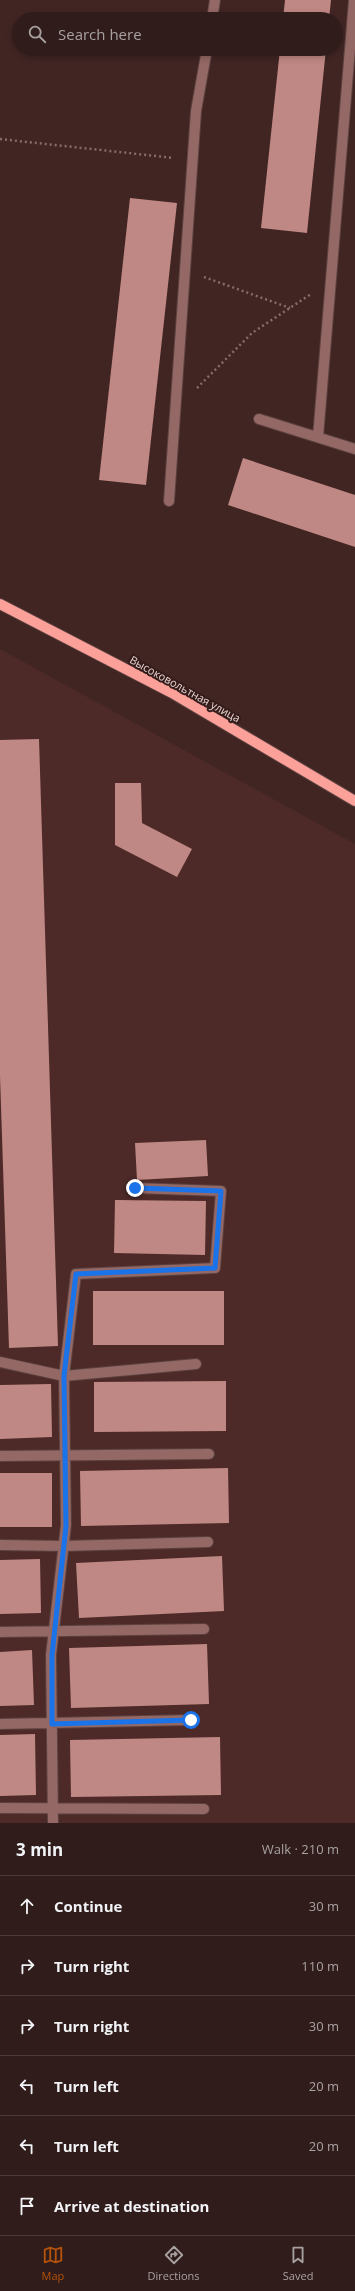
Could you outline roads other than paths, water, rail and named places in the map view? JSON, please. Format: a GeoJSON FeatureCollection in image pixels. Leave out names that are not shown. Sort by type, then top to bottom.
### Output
{"type":"FeatureCollection","features":[{"type":"Feature","properties":{"kind":"main road","name":"Высоковольтная улица"},"geometry":{"type":"LineString","coordinates":[[0,604],[172,693],[355,801]]}},
{"type":"Feature","properties":{"kind":"lane"},"geometry":{"type":"LineString","coordinates":[[213,12],[216,0]]}},
{"type":"Feature","properties":{"kind":"lane"},"geometry":{"type":"LineString","coordinates":[[318,437],[354,0]]}},
{"type":"Feature","properties":{"kind":"lane"},"geometry":{"type":"LineString","coordinates":[[169,501],[196,111],[206,56]]}},
{"type":"Feature","properties":{"kind":"lane"},"geometry":{"type":"LineString","coordinates":[[259,419],[355,449]]}},
{"type":"Feature","properties":{"kind":"lane"},"geometry":{"type":"LineString","coordinates":[[53,1823],[52,1655],[66,1526],[64,1376],[76,1274],[215,1268],[221,1191],[135,1188]]}},
{"type":"Feature","properties":{"kind":"lane"},"geometry":{"type":"LineString","coordinates":[[0,1362],[64,1376],[196,1364]]}},
{"type":"Feature","properties":{"kind":"lane"},"geometry":{"type":"LineString","coordinates":[[0,1456],[209,1454]]}},
{"type":"Feature","properties":{"kind":"lane"},"geometry":{"type":"LineString","coordinates":[[0,1545],[64,1546],[208,1542]]}},
{"type":"Feature","properties":{"kind":"lane"},"geometry":{"type":"LineString","coordinates":[[0,1632],[54,1630],[204,1629]]}},
{"type":"Feature","properties":{"kind":"lane"},"geometry":{"type":"LineString","coordinates":[[0,1724],[191,1720]]}},
{"type":"Feature","properties":{"kind":"lane"},"geometry":{"type":"LineString","coordinates":[[0,1808],[204,1809]]}}]}
